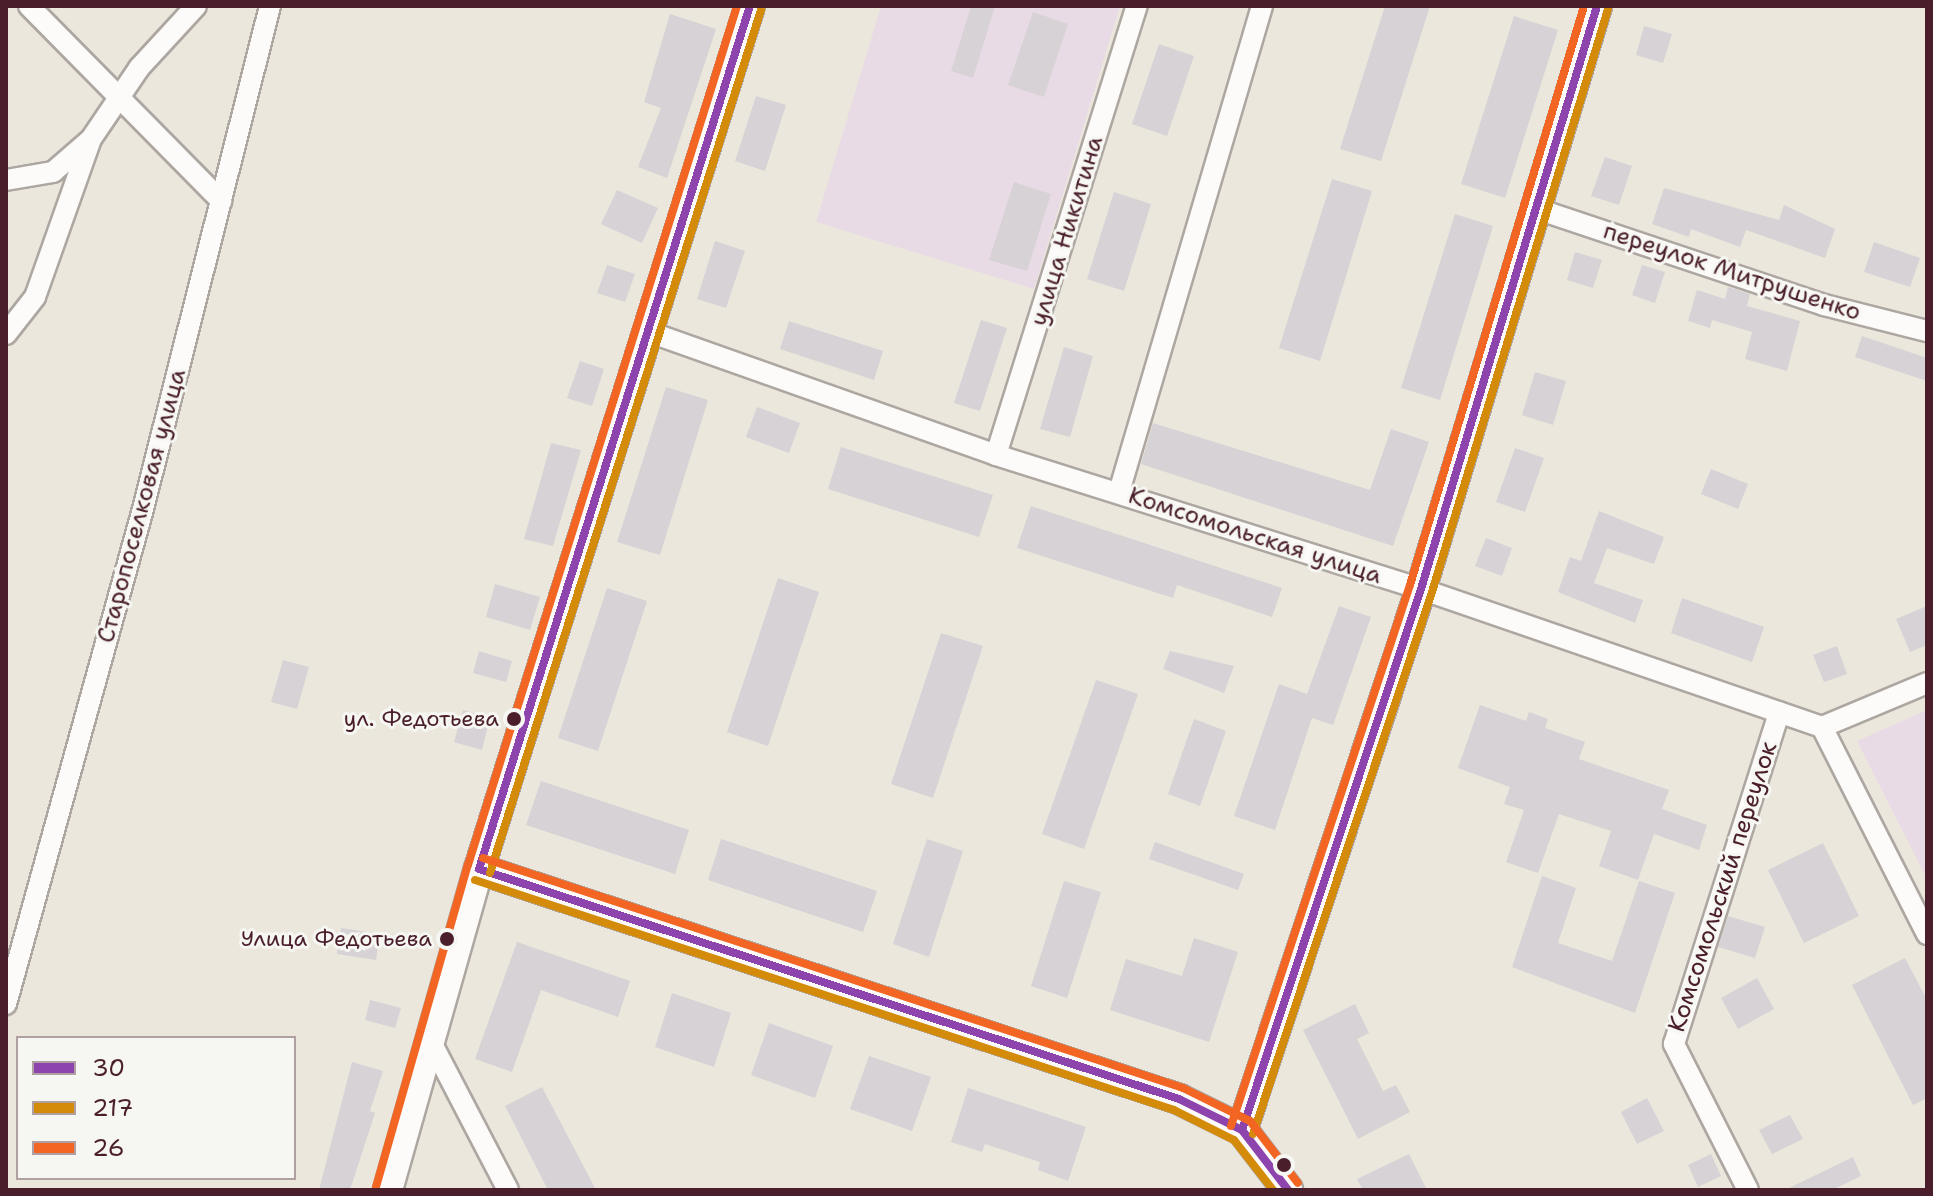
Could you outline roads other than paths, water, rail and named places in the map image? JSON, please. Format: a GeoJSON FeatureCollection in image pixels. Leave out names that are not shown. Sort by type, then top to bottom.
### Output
{"type":"FeatureCollection","features":[{"type":"Feature","properties":{"kind":"main road"},"geometry":{"type":"LineString","coordinates":[[388,1190],[479,869],[750,6]]}},
{"type":"Feature","properties":{"kind":"main road"},"geometry":{"type":"LineString","coordinates":[[1242,1130],[1421,589],[1597,6]]}},
{"type":"Feature","properties":{"kind":"main road"},"geometry":{"type":"LineString","coordinates":[[479,869],[1179,1099],[1242,1130],[1288,1190]]}},
{"type":"Feature","properties":{"kind":"street"},"geometry":{"type":"LineString","coordinates":[[29,6],[221,201]]}},
{"type":"Feature","properties":{"kind":"street"},"geometry":{"type":"LineString","coordinates":[[6,180],[53,172],[91,139],[119,99],[196,6]]}},
{"type":"Feature","properties":{"kind":"street","name":"Старопоселковая улица"},"geometry":{"type":"LineString","coordinates":[[6,1004],[143,509],[270,6]]}},
{"type":"Feature","properties":{"kind":"street","name":"улица Никитина"},"geometry":{"type":"LineString","coordinates":[[996,455],[1137,6]]}},
{"type":"Feature","properties":{"kind":"street"},"geometry":{"type":"LineString","coordinates":[[1119,492],[1262,6]]}},
{"type":"Feature","properties":{"kind":"street"},"geometry":{"type":"LineString","coordinates":[[6,334],[35,297],[91,139]]}},
{"type":"Feature","properties":{"kind":"street","name":"переулок Митрушенко"},"geometry":{"type":"LineString","coordinates":[[1537,209],[1824,305],[1927,331]]}},
{"type":"Feature","properties":{"kind":"street","name":"Комсомольская улица"},"geometry":{"type":"LineString","coordinates":[[649,332],[996,455],[1421,589],[1822,727]]}},
{"type":"Feature","properties":{"kind":"street"},"geometry":{"type":"LineString","coordinates":[[1927,683],[1822,727],[1927,934]]}},
{"type":"Feature","properties":{"kind":"street","name":"Комсомольский переулок"},"geometry":{"type":"LineString","coordinates":[[1748,1190],[1674,1044],[1779,712]]}},
{"type":"Feature","properties":{"kind":"street"},"geometry":{"type":"LineString","coordinates":[[430,1040],[508,1190]]}},
{"type":"Feature","properties":{"kind":"place","name":"ул. Федотьева"},"geometry":{"type":"Point","coordinates":[514,719]}},
{"type":"Feature","properties":{"kind":"place","name":"Улица Федотьева"},"geometry":{"type":"Point","coordinates":[447,939]}}]}
